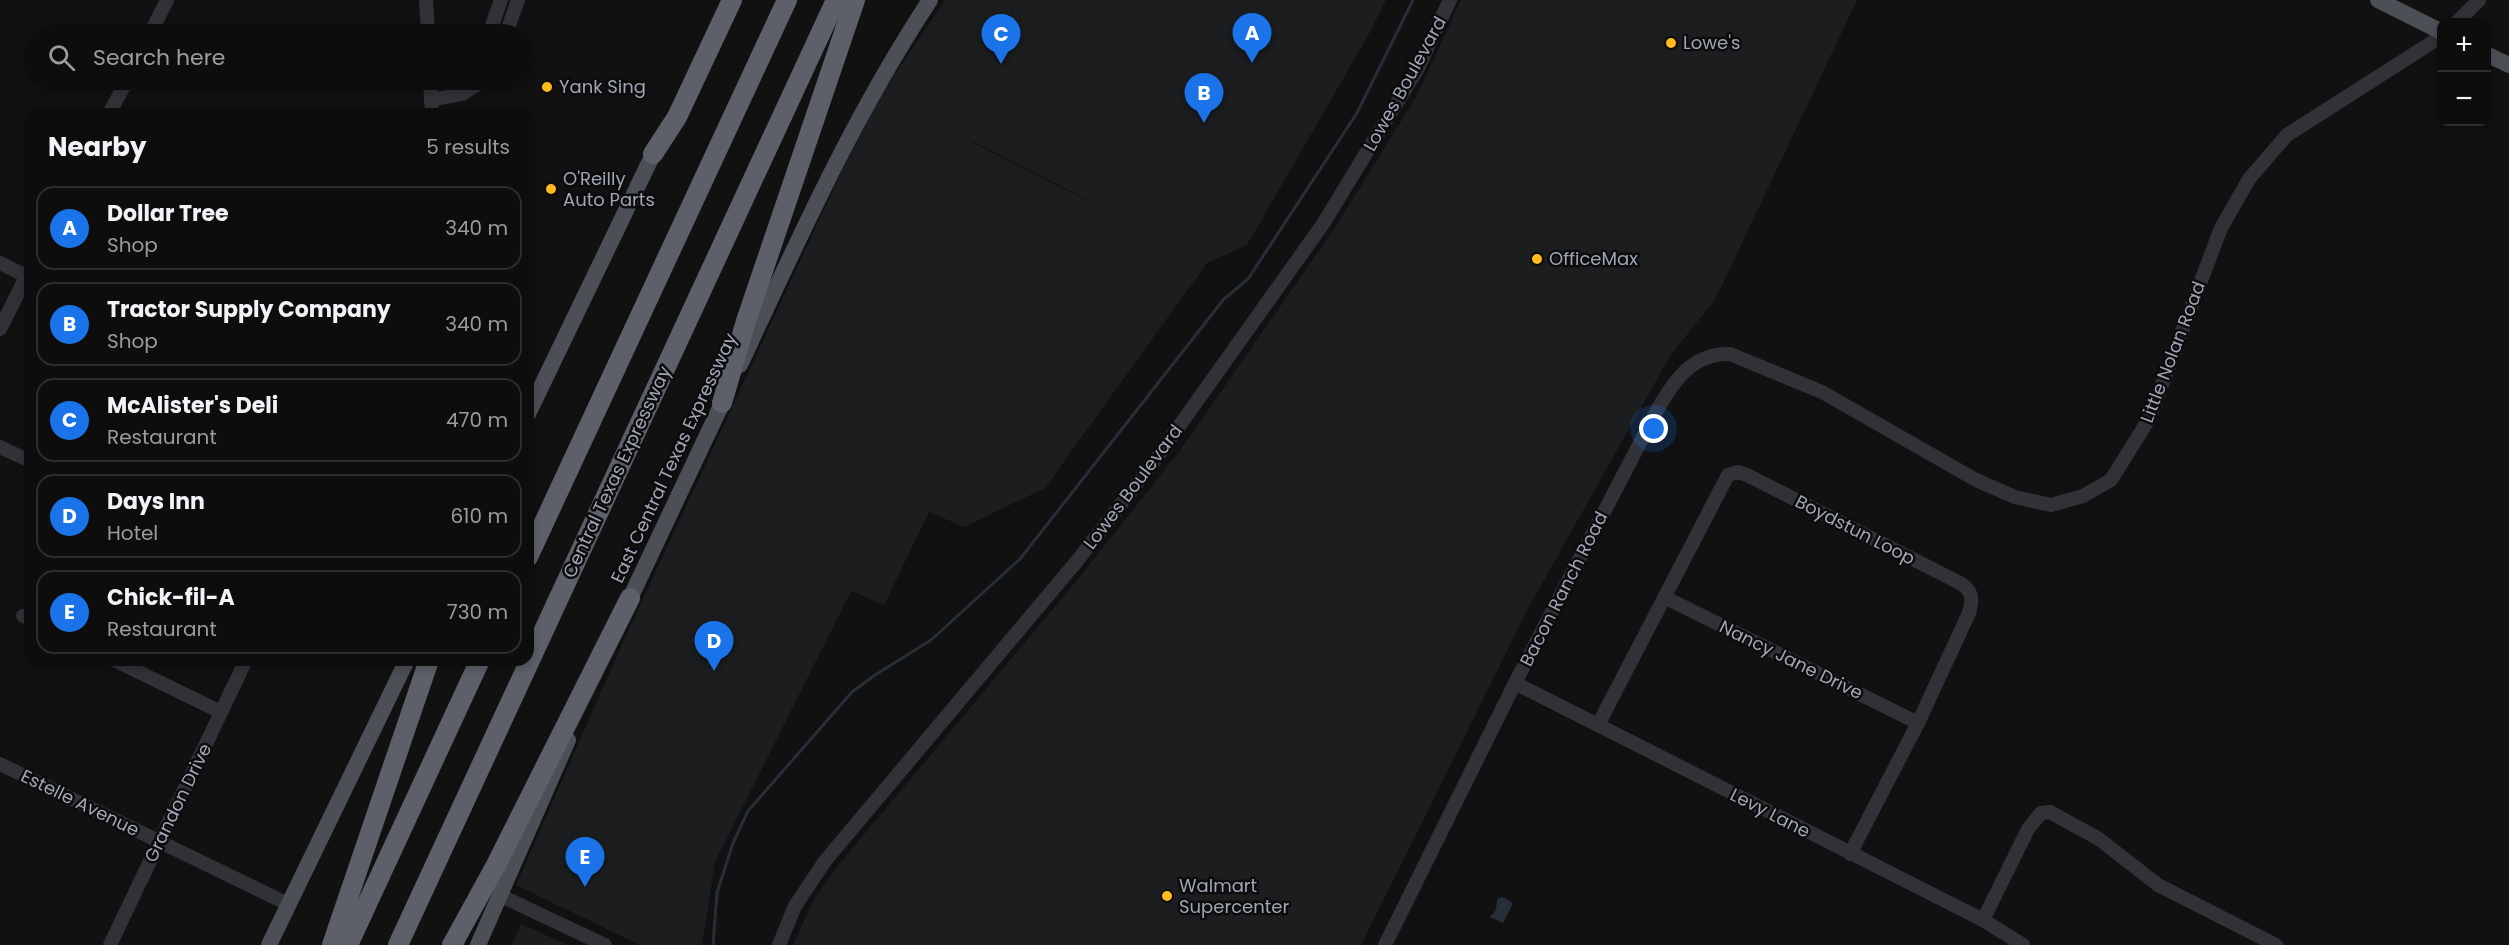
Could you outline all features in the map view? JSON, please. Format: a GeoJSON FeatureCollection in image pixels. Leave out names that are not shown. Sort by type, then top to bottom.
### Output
{"type":"FeatureCollection","features":[{"type":"Feature","properties":{"kind":"highway"},"geometry":{"type":"LineString","coordinates":[[653,154],[677,117],[732,0]]}},
{"type":"Feature","properties":{"kind":"highway"},"geometry":{"type":"LineString","coordinates":[[534,544],[787,0]]}},
{"type":"Feature","properties":{"kind":"highway","name":"Central Texas Expressway"},"geometry":{"type":"LineString","coordinates":[[534,652],[836,0]]}},
{"type":"Feature","properties":{"kind":"highway"},"geometry":{"type":"LineString","coordinates":[[722,403],[746,321],[855,0]]}},
{"type":"Feature","properties":{"kind":"highway"},"geometry":{"type":"LineString","coordinates":[[452,945],[496,865],[630,598]]}},
{"type":"Feature","properties":{"kind":"highway"},"geometry":{"type":"LineString","coordinates":[[332,945],[427,666]]}},
{"type":"Feature","properties":{"kind":"highway"},"geometry":{"type":"LineString","coordinates":[[348,945],[477,666]]}},
{"type":"Feature","properties":{"kind":"highway","name":"Central Texas Expressway"},"geometry":{"type":"LineString","coordinates":[[398,945],[527,666]]}},
{"type":"Feature","properties":{"kind":"main road"},"geometry":{"type":"LineString","coordinates":[[534,402],[653,154],[723,0]]}},
{"type":"Feature","properties":{"kind":"main road","name":"East Central Texas Expressway"},"geometry":{"type":"LineString","coordinates":[[478,945],[630,598],[826,180],[899,48],[930,0]]}},
{"type":"Feature","properties":{"kind":"main road"},"geometry":{"type":"LineString","coordinates":[[2378,0],[2437,31]]}},
{"type":"Feature","properties":{"kind":"main road"},"geometry":{"type":"LineString","coordinates":[[2491,56],[2509,65]]}},
{"type":"Feature","properties":{"kind":"main road"},"geometry":{"type":"LineString","coordinates":[[269,945],[404,666]]}},
{"type":"Feature","properties":{"kind":"street"},"geometry":{"type":"LineString","coordinates":[[155,24],[167,0]]}},
{"type":"Feature","properties":{"kind":"street"},"geometry":{"type":"LineString","coordinates":[[426,0],[427,24]]}},
{"type":"Feature","properties":{"kind":"street"},"geometry":{"type":"LineString","coordinates":[[493,24],[501,0]]}},
{"type":"Feature","properties":{"kind":"street"},"geometry":{"type":"LineString","coordinates":[[510,24],[519,0]]}},
{"type":"Feature","properties":{"kind":"street","name":"Lowes Boulevard"},"geometry":{"type":"LineString","coordinates":[[778,945],[795,906],[825,861],[1077,561],[1193,407],[1323,224],[1418,69],[1450,0]]}},
{"type":"Feature","properties":{"kind":"street"},"geometry":{"type":"LineString","coordinates":[[2461,18],[2480,0]]}},
{"type":"Feature","properties":{"kind":"street","name":"Little Nolan Road"},"geometry":{"type":"LineString","coordinates":[[1821,393],[1976,480],[2015,497],[2051,505],[2083,496],[2111,480],[2150,419],[2221,228],[2249,179],[2287,135],[2437,37]]}},
{"type":"Feature","properties":{"kind":"street"},"geometry":{"type":"LineString","coordinates":[[112,108],[122,90]]}},
{"type":"Feature","properties":{"kind":"street"},"geometry":{"type":"LineString","coordinates":[[431,90],[432,107],[468,90]]}},
{"type":"Feature","properties":{"kind":"street"},"geometry":{"type":"LineString","coordinates":[[0,263],[24,272]]}},
{"type":"Feature","properties":{"kind":"street"},"geometry":{"type":"LineString","coordinates":[[0,329],[24,281]]}},
{"type":"Feature","properties":{"kind":"street","name":"Bacon Ranch Road"},"geometry":{"type":"LineString","coordinates":[[1385,945],[1515,683],[1674,381],[1690,367],[1715,354],[1730,354],[1821,393]]}},
{"type":"Feature","properties":{"kind":"street"},"geometry":{"type":"LineString","coordinates":[[0,447],[24,458]]}},
{"type":"Feature","properties":{"kind":"street","name":"Boydstun Loop"},"geometry":{"type":"LineString","coordinates":[[1598,725],[1723,482],[1734,473],[1747,475],[1968,587],[1973,602],[1969,613],[1918,723],[1850,854]]}},
{"type":"Feature","properties":{"kind":"street","name":"Nancy Jane Drive"},"geometry":{"type":"LineString","coordinates":[[1664,597],[1918,723]]}},
{"type":"Feature","properties":{"kind":"street"},"geometry":{"type":"LineString","coordinates":[[126,666],[221,712]]}},
{"type":"Feature","properties":{"kind":"street","name":"Grandon Drive"},"geometry":{"type":"LineString","coordinates":[[110,945],[243,666]]}},
{"type":"Feature","properties":{"kind":"street","name":"Levy Lane"},"geometry":{"type":"LineString","coordinates":[[1515,683],[1983,920],[2023,945]]}},
{"type":"Feature","properties":{"kind":"street","name":"Estelle Avenue"},"geometry":{"type":"LineString","coordinates":[[0,764],[288,904]]}},
{"type":"Feature","properties":{"kind":"street"},"geometry":{"type":"LineString","coordinates":[[1983,920],[2028,829],[2041,813],[2050,812],[2098,839],[2158,885],[2276,945]]}},
{"type":"Feature","properties":{"kind":"street"},"geometry":{"type":"LineString","coordinates":[[501,896],[605,945]]}},
{"type":"Feature","properties":{"kind":"shaded area"},"geometry":{"type":"Polygon","coordinates":[[[945,0],[1386,0],[1369,34],[1247,245],[1207,263],[1045,488],[964,527],[929,512],[884,605],[851,591],[715,862],[702,945],[640,945],[516,885],[623,642],[841,173],[881,95],[945,0]],[[970,140],[1125,220],[1051,181],[970,140]]]}},
{"type":"Feature","properties":{"kind":"shaded area"},"geometry":{"type":"Polygon","coordinates":[[[1461,0],[1857,0],[1716,298],[1670,356],[1530,605],[1361,945],[793,945],[815,897],[841,862],[1079,578],[1181,449],[1336,226],[1416,97],[1461,0]]]}},
{"type":"Feature","properties":{"kind":"shaded area"},"geometry":{"type":"Polygon","coordinates":[[[1502,897],[1513,903],[1503,923],[1490,917],[1496,910],[1497,899],[1502,897]]]}},
{"type":"Feature","properties":{"kind":"shaded area"},"geometry":{"type":"Polygon","coordinates":[[[521,924],[568,945],[512,945],[521,924]]]}},
{"type":"Feature","properties":{"kind":"waterway"},"geometry":{"type":"LineString","coordinates":[[713,945],[717,893],[733,843],[748,811],[852,692],[931,640],[1020,559],[1224,299],[1248,279],[1357,113],[1413,0]]}},
{"type":"Feature","properties":{"kind":"place","name":"Lowe's"},"geometry":{"type":"Point","coordinates":[1671,43]}},
{"type":"Feature","properties":{"kind":"place","name":"Dollar Tree"},"geometry":{"type":"Point","coordinates":[1252,63]}},
{"type":"Feature","properties":{"kind":"place","name":"McAlister's Deli"},"geometry":{"type":"Point","coordinates":[1001,64]}},
{"type":"Feature","properties":{"kind":"place","name":"Yank Sing"},"geometry":{"type":"Point","coordinates":[547,87]}},
{"type":"Feature","properties":{"kind":"place","name":"Tractor Supply Company"},"geometry":{"type":"Point","coordinates":[1204,123]}},
{"type":"Feature","properties":{"kind":"place","name":"O'Reilly Auto Parts"},"geometry":{"type":"Point","coordinates":[551,189]}},
{"type":"Feature","properties":{"kind":"place","name":"OfficeMax"},"geometry":{"type":"Point","coordinates":[1537,259]}},
{"type":"Feature","properties":{"kind":"place","name":"Days Inn"},"geometry":{"type":"Point","coordinates":[714,671]}},
{"type":"Feature","properties":{"kind":"place","name":"Chick-fil-A"},"geometry":{"type":"Point","coordinates":[585,887]}},
{"type":"Feature","properties":{"kind":"place","name":"Walmart Supercenter"},"geometry":{"type":"Point","coordinates":[1167,896]}}]}
